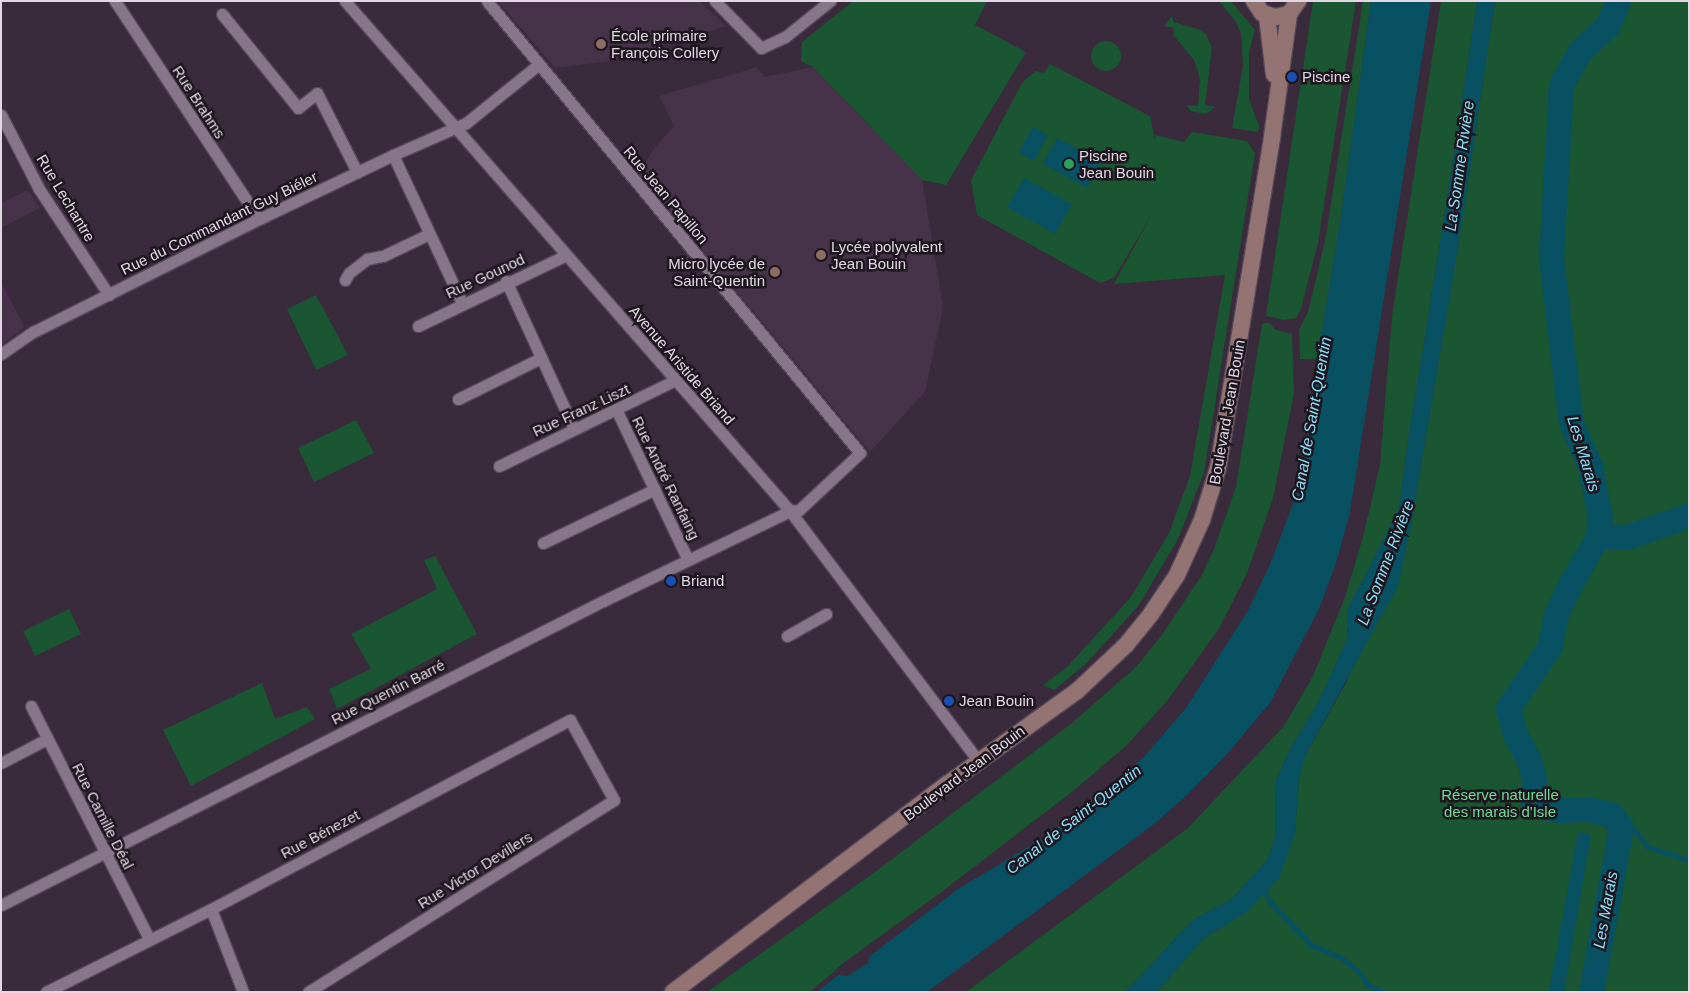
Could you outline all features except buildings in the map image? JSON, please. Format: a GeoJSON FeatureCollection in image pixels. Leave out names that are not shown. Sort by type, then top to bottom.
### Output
{"type":"FeatureCollection","features":[{"type":"Feature","properties":{"kind":"street","name":"Rue Brahms"},"geometry":{"type":"LineString","coordinates":[[115,1],[259,219]]}},
{"type":"Feature","properties":{"kind":"street","name":"Avenue Aristide Briand"},"geometry":{"type":"LineString","coordinates":[[345,1],[790,511],[979,762]]}},
{"type":"Feature","properties":{"kind":"street","name":"Rue Jean Papillon"},"geometry":{"type":"LineString","coordinates":[[487,1],[860,453]]}},
{"type":"Feature","properties":{"kind":"street"},"geometry":{"type":"LineString","coordinates":[[715,1],[761,48],[785,37],[830,1]]}},
{"type":"Feature","properties":{"kind":"street"},"geometry":{"type":"LineString","coordinates":[[1254,1],[1257,8],[1267,16],[1282,17],[1294,7]]}},
{"type":"Feature","properties":{"kind":"street","name":"Boulevard Jean Bouin"},"geometry":{"type":"LineString","coordinates":[[673,992],[1078,690],[1126,645],[1151,614],[1192,544],[1211,494],[1224,441],[1277,97],[1294,7]]}},
{"type":"Feature","properties":{"kind":"street"},"geometry":{"type":"LineString","coordinates":[[222,14],[298,108],[318,93],[357,172]]}},
{"type":"Feature","properties":{"kind":"street","name":"Boulevard Jean Bouin"},"geometry":{"type":"LineString","coordinates":[[1267,16],[1277,97]]}},
{"type":"Feature","properties":{"kind":"street","name":"Rue du Commandant Guy Biéler"},"geometry":{"type":"LineString","coordinates":[[1,354],[34,332],[259,219],[393,155],[466,123],[539,64]]}},
{"type":"Feature","properties":{"kind":"street","name":"Rue Lechantre"},"geometry":{"type":"LineString","coordinates":[[1,115],[40,189],[110,295]]}},
{"type":"Feature","properties":{"kind":"street"},"geometry":{"type":"LineString","coordinates":[[393,155],[462,303]]}},
{"type":"Feature","properties":{"kind":"street"},"geometry":{"type":"LineString","coordinates":[[345,280],[349,273],[367,259],[383,256],[429,234]]}},
{"type":"Feature","properties":{"kind":"street","name":"Rue Gounod"},"geometry":{"type":"LineString","coordinates":[[418,326],[506,281],[566,255]]}},
{"type":"Feature","properties":{"kind":"street"},"geometry":{"type":"LineString","coordinates":[[506,281],[574,429]]}},
{"type":"Feature","properties":{"kind":"street"},"geometry":{"type":"LineString","coordinates":[[458,399],[541,358]]}},
{"type":"Feature","properties":{"kind":"street","name":"Rue Franz Liszt"},"geometry":{"type":"LineString","coordinates":[[499,466],[675,380]]}},
{"type":"Feature","properties":{"kind":"street","name":"Rue André Ranfaing"},"geometry":{"type":"LineString","coordinates":[[616,409],[688,560]]}},
{"type":"Feature","properties":{"kind":"street","name":"Rue Quentin Barré"},"geometry":{"type":"LineString","coordinates":[[1,906],[688,560],[790,511],[799,510],[860,453]]}},
{"type":"Feature","properties":{"kind":"street"},"geometry":{"type":"LineString","coordinates":[[544,542],[655,488]]}},
{"type":"Feature","properties":{"kind":"street"},"geometry":{"type":"LineString","coordinates":[[787,636],[826,614]]}},
{"type":"Feature","properties":{"kind":"street","name":"Rue Camille Déal"},"geometry":{"type":"LineString","coordinates":[[31,706],[149,939]]}},
{"type":"Feature","properties":{"kind":"street","name":"Rue Bénezet"},"geometry":{"type":"LineString","coordinates":[[46,992],[211,909],[570,720],[589,755]]}},
{"type":"Feature","properties":{"kind":"street"},"geometry":{"type":"LineString","coordinates":[[1,763],[47,739]]}},
{"type":"Feature","properties":{"kind":"street","name":"Rue Victor Devillers"},"geometry":{"type":"LineString","coordinates":[[308,992],[614,800],[589,755]]}},
{"type":"Feature","properties":{"kind":"street"},"geometry":{"type":"LineString","coordinates":[[211,909],[243,992]]}},
{"type":"Feature","properties":{"kind":"shaded area","name":"École primaire François Collery"},"geometry":{"type":"Polygon","coordinates":[[[498,1],[700,1],[726,26],[611,61],[555,68],[498,1]]]}},
{"type":"Feature","properties":{"kind":"shaded area","name":"Lycée polyvalent Jean Bouin"},"geometry":{"type":"Polygon","coordinates":[[[757,67],[764,77],[813,67],[922,180],[943,308],[925,392],[870,452],[639,174],[654,148],[674,126],[659,96],[757,67]]]}},
{"type":"Feature","properties":{"kind":"shaded area"},"geometry":{"type":"Polygon","coordinates":[[[28,190],[40,208],[1,228],[1,203],[28,190]]]}},
{"type":"Feature","properties":{"kind":"shaded area"},"geometry":{"type":"Polygon","coordinates":[[[1,283],[25,327],[1,345],[1,283]]]}},
{"type":"Feature","properties":{"kind":"green space"},"geometry":{"type":"Polygon","coordinates":[[[853,1],[987,1],[975,25],[1026,52],[946,185],[922,180],[813,67],[801,61],[802,42],[853,1]]]}},
{"type":"Feature","properties":{"kind":"green space"},"geometry":{"type":"Polygon","coordinates":[[[1219,1],[1231,1],[1255,30],[1249,53],[1249,99],[1259,126],[1258,132],[1232,128],[1243,66],[1241,34],[1236,22],[1219,1]]]}},
{"type":"Feature","properties":{"kind":"green space"},"geometry":{"type":"Polygon","coordinates":[[[1313,1],[1356,1],[1318,243],[1301,309],[1296,318],[1284,320],[1266,316],[1313,1]]]}},
{"type":"Feature","properties":{"kind":"green space"},"geometry":{"type":"Polygon","coordinates":[[[1363,1],[1371,1],[1340,223],[1317,359],[1300,359],[1299,330],[1308,312],[1325,241],[1363,1]]]}},
{"type":"Feature","properties":{"kind":"green space"},"geometry":{"type":"Polygon","coordinates":[[[1441,1],[1477,1],[1407,446],[1399,509],[1347,628],[1348,637],[1318,703],[1290,749],[1276,781],[1275,838],[1267,860],[1233,898],[1193,920],[1125,992],[966,992],[1188,828],[1284,726],[1313,676],[1345,597],[1363,537],[1380,465],[1392,316],[1441,1]]]}},
{"type":"Feature","properties":{"kind":"green space","name":"Réserve naturelle des marais d'Isle"},"geometry":{"type":"Polygon","coordinates":[[[1495,1],[1689,1],[1689,992],[1157,992],[1204,938],[1224,926],[1295,833],[1299,779],[1304,758],[1346,683],[1411,525],[1460,235],[1495,1]]]}},
{"type":"Feature","properties":{"kind":"green space"},"geometry":{"type":"Polygon","coordinates":[[[1172,16],[1174,22],[1201,30],[1206,34],[1212,47],[1205,105],[1215,107],[1206,114],[1190,111],[1187,105],[1198,106],[1200,79],[1194,60],[1174,36],[1173,28],[1164,26],[1172,16]]]}},
{"type":"Feature","properties":{"kind":"green space"},"geometry":{"type":"Polygon","coordinates":[[[1106,41],[1112,42],[1120,50],[1120,62],[1112,70],[1106,71],[1100,70],[1092,62],[1091,56],[1092,50],[1100,42],[1106,41]]]}},
{"type":"Feature","properties":{"kind":"green space"},"geometry":{"type":"Polygon","coordinates":[[[1050,64],[1150,116],[1155,139],[1156,135],[1184,142],[1192,132],[1247,141],[1255,153],[1204,473],[1178,539],[1139,605],[1086,664],[1054,690],[1043,685],[1067,667],[1131,597],[1169,533],[1190,476],[1225,275],[1114,284],[1152,214],[1114,278],[1100,283],[977,215],[971,180],[1022,83],[1035,71],[1044,73],[1050,64]]]}},
{"type":"Feature","properties":{"kind":"green space"},"geometry":{"type":"Polygon","coordinates":[[[316,295],[348,355],[316,370],[287,309],[316,295]]]}},
{"type":"Feature","properties":{"kind":"green space"},"geometry":{"type":"Polygon","coordinates":[[[1268,322],[1276,330],[1292,334],[1294,393],[1273,498],[1247,573],[1218,630],[1167,701],[1125,747],[1073,791],[939,894],[846,961],[810,992],[707,992],[875,872],[1072,723],[1137,666],[1161,636],[1202,575],[1214,549],[1236,487],[1262,324],[1268,322]]]}},
{"type":"Feature","properties":{"kind":"green space"},"geometry":{"type":"Polygon","coordinates":[[[356,420],[374,453],[314,482],[298,448],[356,420]]]}},
{"type":"Feature","properties":{"kind":"green space"},"geometry":{"type":"Polygon","coordinates":[[[435,556],[477,634],[337,709],[329,689],[371,669],[351,634],[437,589],[424,560],[435,556]]]}},
{"type":"Feature","properties":{"kind":"green space"},"geometry":{"type":"Polygon","coordinates":[[[69,609],[81,634],[35,656],[23,631],[69,609]]]}},
{"type":"Feature","properties":{"kind":"green space"},"geometry":{"type":"Polygon","coordinates":[[[262,683],[275,719],[307,707],[315,719],[191,786],[163,730],[262,683]]]}},
{"type":"Feature","properties":{"kind":"water","name":"Canal de Saint-Quentin"},"geometry":{"type":"Polygon","coordinates":[[[1371,1],[1431,1],[1350,512],[1336,563],[1319,609],[1270,703],[1228,753],[1187,795],[1154,824],[927,992],[817,992],[838,975],[848,976],[868,963],[870,956],[958,889],[1050,834],[1142,759],[1186,708],[1249,609],[1271,562],[1299,488],[1313,407],[1317,359],[1340,223],[1371,1]]]}},
{"type":"Feature","properties":{"kind":"water","name":"La Somme Rivière"},"geometry":{"type":"Polygon","coordinates":[[[1477,1],[1495,1],[1460,235],[1411,525],[1398,586],[1304,758],[1299,779],[1295,833],[1279,878],[1247,912],[1204,938],[1157,992],[1125,992],[1193,920],[1233,898],[1267,860],[1275,838],[1276,781],[1290,749],[1318,703],[1348,637],[1347,610],[1399,509],[1407,446],[1477,1]]]}},
{"type":"Feature","properties":{"kind":"water"},"geometry":{"type":"Polygon","coordinates":[[[1033,127],[1048,135],[1034,161],[1019,152],[1033,127]]]}},
{"type":"Feature","properties":{"kind":"water"},"geometry":{"type":"Polygon","coordinates":[[[1057,138],[1102,162],[1087,188],[1043,164],[1057,138]]]}},
{"type":"Feature","properties":{"kind":"water"},"geometry":{"type":"Polygon","coordinates":[[[1024,178],[1072,204],[1055,234],[1007,207],[1024,178]]]}},
{"type":"Feature","properties":{"kind":"water"},"geometry":{"type":"Polygon","coordinates":[[[1578,832],[1591,835],[1564,992],[1549,992],[1578,832]]]}},
{"type":"Feature","properties":{"kind":"waterway","name":"Les Marais"},"geometry":{"type":"LineString","coordinates":[[1591,992],[1621,827],[1612,815],[1588,809],[1560,810],[1538,806],[1532,799],[1534,779],[1529,760],[1515,734],[1508,708],[1550,646],[1555,617],[1571,583],[1598,536],[1600,516],[1590,466],[1571,423],[1551,258],[1561,85],[1580,51],[1607,26],[1618,1]]}},
{"type":"Feature","properties":{"kind":"waterway"},"geometry":{"type":"LineString","coordinates":[[1598,536],[1627,537],[1689,515]]}},
{"type":"Feature","properties":{"kind":"waterway","name":"Les Marais"},"geometry":{"type":"LineString","coordinates":[[1621,827],[1635,830],[1648,847],[1689,860]]}},
{"type":"Feature","properties":{"kind":"waterway"},"geometry":{"type":"LineString","coordinates":[[1263,888],[1272,904],[1312,945],[1345,960],[1361,974],[1368,985],[1384,992]]}},
{"type":"Feature","properties":{"kind":"place","name":"École primaire François Collery"},"geometry":{"type":"Point","coordinates":[601,44]}},
{"type":"Feature","properties":{"kind":"place","name":"Piscine"},"geometry":{"type":"Point","coordinates":[1292,77]}},
{"type":"Feature","properties":{"kind":"place","name":"Piscine Jean Bouin"},"geometry":{"type":"Point","coordinates":[1069,164]}},
{"type":"Feature","properties":{"kind":"place","name":"Lycée polyvalent Jean Bouin"},"geometry":{"type":"Point","coordinates":[821,255]}},
{"type":"Feature","properties":{"kind":"place","name":"Micro lycée de Saint-Quentin"},"geometry":{"type":"Point","coordinates":[775,272]}},
{"type":"Feature","properties":{"kind":"place","name":"Briand"},"geometry":{"type":"Point","coordinates":[671,581]}},
{"type":"Feature","properties":{"kind":"place","name":"Jean Bouin"},"geometry":{"type":"Point","coordinates":[949,701]}}]}
